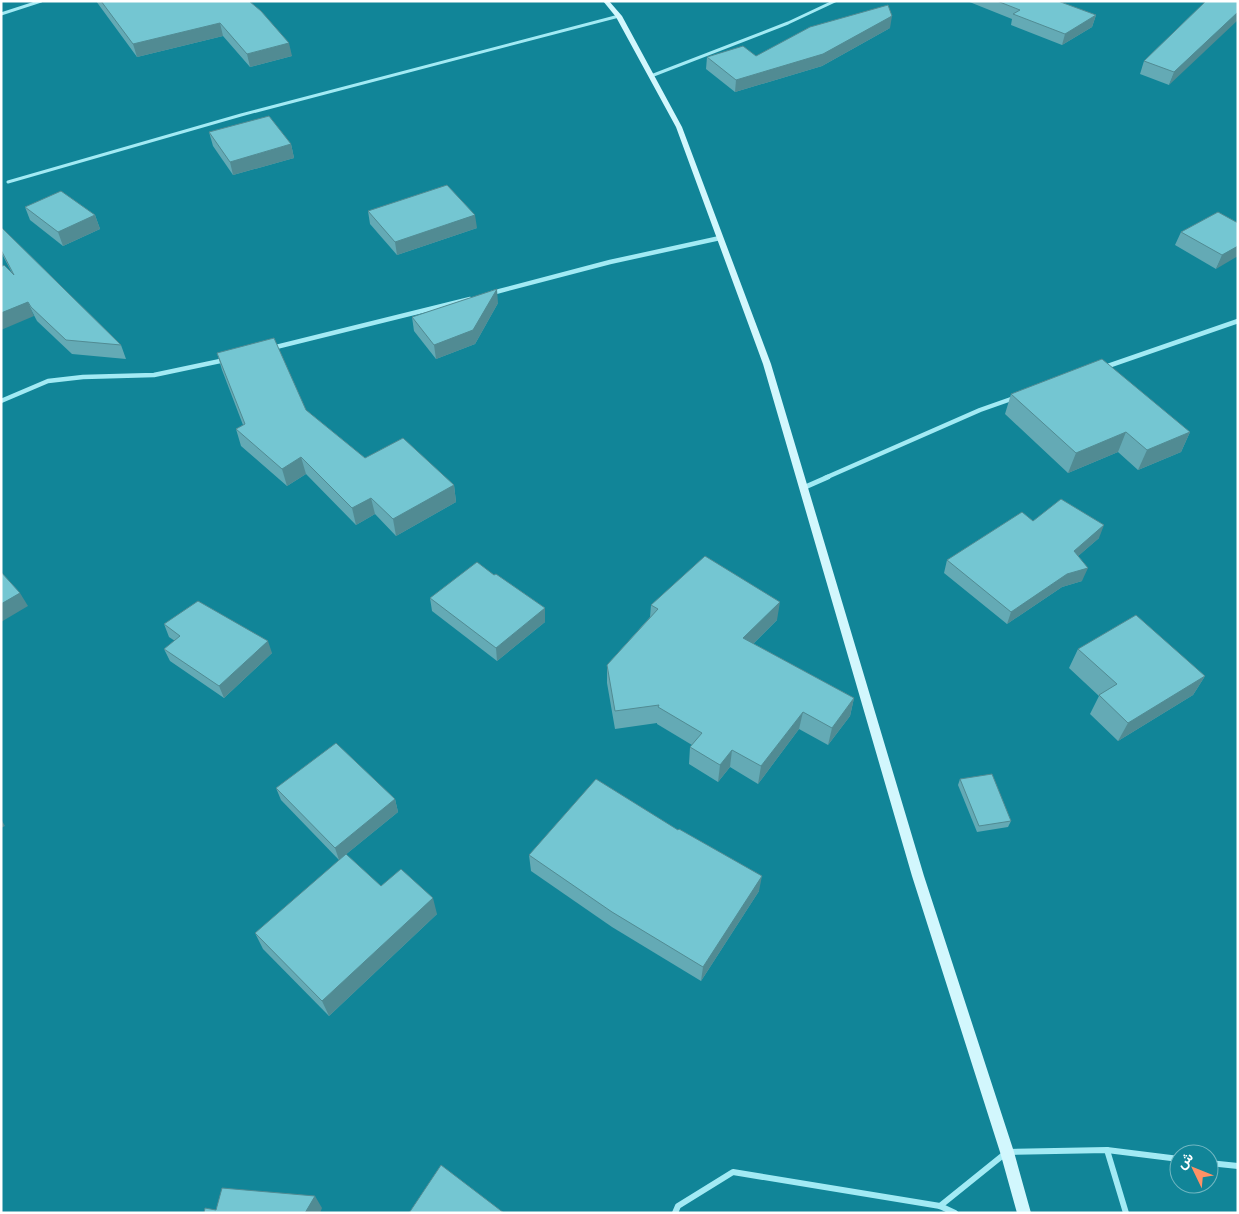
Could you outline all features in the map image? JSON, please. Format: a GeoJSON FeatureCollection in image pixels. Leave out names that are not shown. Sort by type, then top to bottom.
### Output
{"type":"FeatureCollection","features":[{"type":"Feature","properties":{"kind":"street"},"geometry":{"type":"LineString","coordinates":[[1,14],[41,1]]}},
{"type":"Feature","properties":{"kind":"street"},"geometry":{"type":"LineString","coordinates":[[606,1],[619,16],[680,127],[767,364],[918,876],[1007,1152],[1024,1213]]}},
{"type":"Feature","properties":{"kind":"street"},"geometry":{"type":"LineString","coordinates":[[651,76],[788,23],[835,1]]}},
{"type":"Feature","properties":{"kind":"street"},"geometry":{"type":"LineString","coordinates":[[8,182],[240,115],[619,16]]}},
{"type":"Feature","properties":{"kind":"street"},"geometry":{"type":"LineString","coordinates":[[486,294],[610,262],[720,238]]}},
{"type":"Feature","properties":{"kind":"street"},"geometry":{"type":"LineString","coordinates":[[262,351],[476,297]]}},
{"type":"Feature","properties":{"kind":"street"},"geometry":{"type":"LineString","coordinates":[[1102,368],[1238,321]]}},
{"type":"Feature","properties":{"kind":"street"},"geometry":{"type":"LineString","coordinates":[[1,401],[48,381],[83,377],[154,374],[234,358]]}},
{"type":"Feature","properties":{"kind":"street"},"geometry":{"type":"LineString","coordinates":[[803,488],[980,410],[1018,397]]}},
{"type":"Feature","properties":{"kind":"street"},"geometry":{"type":"LineString","coordinates":[[1106,1150],[1126,1213]]}},
{"type":"Feature","properties":{"kind":"street"},"geometry":{"type":"LineString","coordinates":[[940,1206],[1007,1152],[1106,1150],[1169,1158]]}},
{"type":"Feature","properties":{"kind":"street"},"geometry":{"type":"LineString","coordinates":[[1219,1164],[1238,1166]]}},
{"type":"Feature","properties":{"kind":"street"},"geometry":{"type":"LineString","coordinates":[[675,1213],[678,1206],[733,1172],[940,1206],[955,1213]]}},
{"type":"Feature","properties":{"kind":"building"},"geometry":{"type":"Polygon","coordinates":[[[101,1],[249,1],[261,11],[289,43],[247,54],[220,23],[133,44],[101,1]]]}},
{"type":"Feature","properties":{"kind":"building"},"geometry":{"type":"Polygon","coordinates":[[[997,1],[1058,1],[1096,15],[1065,34],[1013,14],[1020,10],[997,1]]]}},
{"type":"Feature","properties":{"kind":"building"},"geometry":{"type":"Polygon","coordinates":[[[1206,1],[1238,1],[1238,12],[1174,72],[1144,61],[1206,1]]]}},
{"type":"Feature","properties":{"kind":"building"},"geometry":{"type":"Polygon","coordinates":[[[888,5],[892,16],[823,54],[736,80],[707,57],[743,46],[756,56],[810,27],[888,5]]]}},
{"type":"Feature","properties":{"kind":"building"},"geometry":{"type":"Polygon","coordinates":[[[269,116],[291,144],[230,162],[209,132],[269,116]]]}},
{"type":"Feature","properties":{"kind":"building"},"geometry":{"type":"Polygon","coordinates":[[[447,185],[475,215],[395,242],[368,211],[447,185]]]}},
{"type":"Feature","properties":{"kind":"building"},"geometry":{"type":"Polygon","coordinates":[[[61,191],[95,215],[58,232],[25,207],[61,191]]]}},
{"type":"Feature","properties":{"kind":"building"},"geometry":{"type":"Polygon","coordinates":[[[1218,212],[1238,223],[1238,246],[1222,255],[1181,232],[1218,212]]]}},
{"type":"Feature","properties":{"kind":"building"},"geometry":{"type":"Polygon","coordinates":[[[1,227],[121,345],[66,340],[28,302],[1,313],[1,267],[4,265],[14,275],[1,250],[1,227]]]}},
{"type":"Feature","properties":{"kind":"building"},"geometry":{"type":"Polygon","coordinates":[[[497,289],[473,330],[434,345],[412,317],[497,289]]]}},
{"type":"Feature","properties":{"kind":"building"},"geometry":{"type":"Polygon","coordinates":[[[274,338],[306,410],[365,458],[403,438],[454,485],[393,519],[371,498],[352,508],[301,457],[282,469],[236,429],[245,424],[217,353],[274,338]]]}},
{"type":"Feature","properties":{"kind":"building"},"geometry":{"type":"Polygon","coordinates":[[[1102,359],[1190,432],[1147,450],[1126,432],[1076,453],[1011,394],[1102,359]]]}},
{"type":"Feature","properties":{"kind":"building"},"geometry":{"type":"Polygon","coordinates":[[[1061,499],[1104,525],[1074,551],[1088,568],[1067,574],[1011,612],[947,560],[1022,512],[1033,521],[1061,499]]]}},
{"type":"Feature","properties":{"kind":"building"},"geometry":{"type":"Polygon","coordinates":[[[705,556],[780,602],[743,638],[854,698],[832,728],[803,712],[761,766],[732,750],[720,765],[690,747],[702,733],[658,707],[659,705],[615,711],[607,665],[658,609],[651,605],[705,556]]]}},
{"type":"Feature","properties":{"kind":"building"},"geometry":{"type":"Polygon","coordinates":[[[477,562],[545,608],[496,648],[430,598],[477,562]]]}},
{"type":"Feature","properties":{"kind":"building"},"geometry":{"type":"Polygon","coordinates":[[[1,572],[20,593],[1,604],[1,572]]]}},
{"type":"Feature","properties":{"kind":"building"},"geometry":{"type":"Polygon","coordinates":[[[198,601],[268,641],[219,686],[164,649],[180,636],[164,624],[198,601]]]}},
{"type":"Feature","properties":{"kind":"building"},"geometry":{"type":"Polygon","coordinates":[[[1136,615],[1205,676],[1128,723],[1099,695],[1117,684],[1078,649],[1136,615]]]}},
{"type":"Feature","properties":{"kind":"building"},"geometry":{"type":"Polygon","coordinates":[[[336,743],[395,799],[335,848],[276,788],[336,743]]]}},
{"type":"Feature","properties":{"kind":"building"},"geometry":{"type":"Polygon","coordinates":[[[992,774],[1011,821],[979,826],[960,779],[992,774]]]}},
{"type":"Feature","properties":{"kind":"building"},"geometry":{"type":"Polygon","coordinates":[[[596,779],[678,830],[762,876],[703,967],[612,912],[529,855],[596,779]]]}},
{"type":"Feature","properties":{"kind":"building"},"geometry":{"type":"Polygon","coordinates":[[[346,854],[381,886],[401,869],[433,898],[322,1001],[255,933],[346,854]]]}},
{"type":"Feature","properties":{"kind":"building"},"geometry":{"type":"Polygon","coordinates":[[[441,1165],[504,1213],[409,1213],[441,1165]]]}},
{"type":"Feature","properties":{"kind":"building"},"geometry":{"type":"Polygon","coordinates":[[[222,1188],[315,1196],[305,1213],[204,1213],[205,1208],[216,1210],[222,1188]]]}}]}
